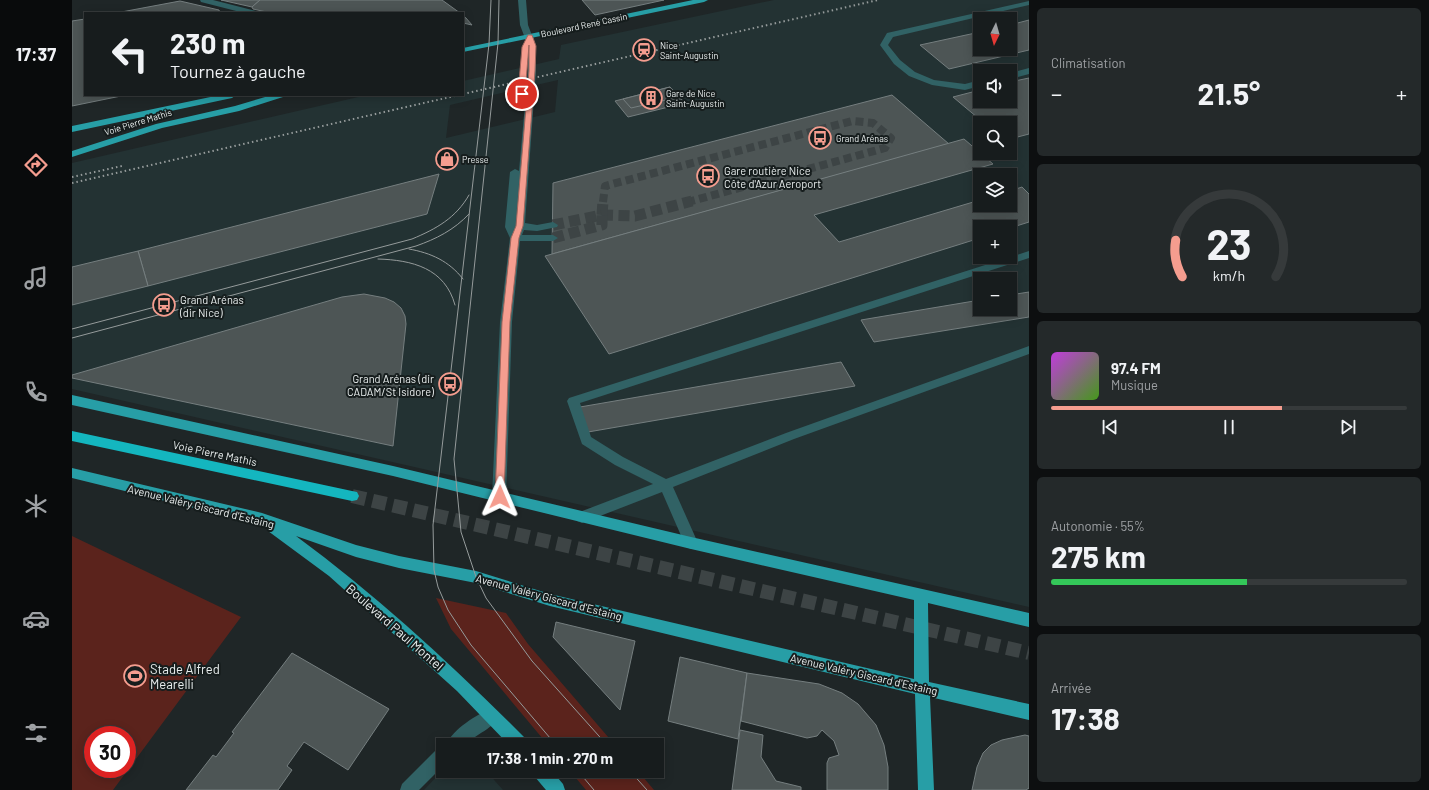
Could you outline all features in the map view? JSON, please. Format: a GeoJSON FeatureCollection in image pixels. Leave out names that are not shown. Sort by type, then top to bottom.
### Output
{"type":"FeatureCollection","features":[{"type":"Feature","properties":{"kind":"highway","name":"Voie Pierre Mathis"},"geometry":{"type":"LineString","coordinates":[[72,436],[352,496]]}},
{"type":"Feature","properties":{"kind":"main road","name":"Boulevard René Cassin"},"geometry":{"type":"LineString","coordinates":[[464,50],[704,0]]}},
{"type":"Feature","properties":{"kind":"main road"},"geometry":{"type":"LineString","coordinates":[[72,129],[227,96]]}},
{"type":"Feature","properties":{"kind":"main road","name":"Voie Pierre Mathis"},"geometry":{"type":"LineString","coordinates":[[72,154],[90,150],[158,126],[261,103],[278,96]]}},
{"type":"Feature","properties":{"kind":"main road"},"geometry":{"type":"LineString","coordinates":[[72,400],[393,471],[691,543],[1029,620]]}},
{"type":"Feature","properties":{"kind":"main road","name":"Avenue Valéry Giscard d'Estaing"},"geometry":{"type":"LineString","coordinates":[[72,473],[262,519],[339,546],[399,562],[476,577],[550,600],[1029,712]]}},
{"type":"Feature","properties":{"kind":"main road","name":"Boulevard Paul Montel"},"geometry":{"type":"LineString","coordinates":[[262,519],[334,572],[462,686],[513,738]]}},
{"type":"Feature","properties":{"kind":"main road"},"geometry":{"type":"LineString","coordinates":[[921,596],[922,688],[926,790]]}},
{"type":"Feature","properties":{"kind":"main road"},"geometry":{"type":"LineString","coordinates":[[547,778],[557,790]]}},
{"type":"Feature","properties":{"kind":"street"},"geometry":{"type":"LineString","coordinates":[[204,0],[249,12]]}},
{"type":"Feature","properties":{"kind":"street"},"geometry":{"type":"LineString","coordinates":[[500,497],[506,322],[515,238],[520,226],[532,71],[532,46],[530,37],[524,25],[522,0]]}},
{"type":"Feature","properties":{"kind":"street"},"geometry":{"type":"LineString","coordinates":[[973,85],[964,87],[932,82],[912,74],[897,62],[884,45],[890,35],[1029,3]]}},
{"type":"Feature","properties":{"kind":"street"},"geometry":{"type":"LineString","coordinates":[[515,238],[510,227],[525,47],[530,37]]}},
{"type":"Feature","properties":{"kind":"street"},"geometry":{"type":"LineString","coordinates":[[1017,74],[1029,71]]}},
{"type":"Feature","properties":{"kind":"street"},"geometry":{"type":"LineString","coordinates":[[520,226],[537,228],[553,225]]}},
{"type":"Feature","properties":{"kind":"street"},"geometry":{"type":"LineString","coordinates":[[515,238],[553,238]]}},
{"type":"Feature","properties":{"kind":"street"},"geometry":{"type":"LineString","coordinates":[[691,543],[665,484],[619,461],[586,440],[573,401],[1029,254]]}},
{"type":"Feature","properties":{"kind":"street"},"geometry":{"type":"LineString","coordinates":[[582,517],[790,436],[1029,350]]}},
{"type":"Feature","properties":{"kind":"street"},"geometry":{"type":"LineString","coordinates":[[461,738],[492,716]]}},
{"type":"Feature","properties":{"kind":"street"},"geometry":{"type":"LineString","coordinates":[[408,790],[436,762]]}},
{"type":"Feature","properties":{"kind":"shaded area","name":"Grand Arénas"},"geometry":{"type":"Polygon","coordinates":[[[774,0],[1029,0],[1029,607],[72,389],[72,163],[363,96],[464,96],[464,81],[559,59],[561,45],[774,0]],[[558,80],[450,105],[446,138],[555,112],[558,80]]]}},
{"type":"Feature","properties":{"kind":"shaded area","name":"Stade Alfred Mearelli"},"geometry":{"type":"Polygon","coordinates":[[[72,536],[241,617],[136,759],[136,726],[84,726],[84,778],[122,778],[113,790],[72,790],[72,536]]]}},
{"type":"Feature","properties":{"kind":"shaded area"},"geometry":{"type":"Polygon","coordinates":[[[436,598],[506,613],[528,644],[609,738],[542,738],[451,629],[436,598]]]}},
{"type":"Feature","properties":{"kind":"shaded area"},"geometry":{"type":"Polygon","coordinates":[[[436,777],[492,778],[503,790],[424,790],[436,777]]]}},
{"type":"Feature","properties":{"kind":"shaded area"},"geometry":{"type":"Polygon","coordinates":[[[576,778],[644,778],[654,790],[586,790],[576,778]]]}},
{"type":"Feature","properties":{"kind":"building"},"geometry":{"type":"Polygon","coordinates":[[[221,0],[260,0],[252,7],[221,0]]]}},
{"type":"Feature","properties":{"kind":"building"},"geometry":{"type":"Polygon","coordinates":[[[260,0],[442,0],[459,12],[266,12],[253,9],[252,7],[260,0]]]}},
{"type":"Feature","properties":{"kind":"building"},"geometry":{"type":"Polygon","coordinates":[[[582,0],[664,0],[595,15],[582,0]]]}},
{"type":"Feature","properties":{"kind":"building"},"geometry":{"type":"Polygon","coordinates":[[[180,1],[219,10],[220,12],[121,12],[180,1]]]}},
{"type":"Feature","properties":{"kind":"building"},"geometry":{"type":"Polygon","coordinates":[[[464,17],[466,18],[472,25],[464,23],[464,17]]]}},
{"type":"Feature","properties":{"kind":"building"},"geometry":{"type":"Polygon","coordinates":[[[84,19],[84,96],[121,96],[72,106],[72,21],[84,19]]]}},
{"type":"Feature","properties":{"kind":"building"},"geometry":{"type":"Polygon","coordinates":[[[1029,20],[1029,50],[1017,53],[1017,23],[1029,20]]]}},
{"type":"Feature","properties":{"kind":"building"},"geometry":{"type":"Polygon","coordinates":[[[973,34],[973,56],[1004,56],[949,69],[920,45],[973,34]]]}},
{"type":"Feature","properties":{"kind":"building"},"geometry":{"type":"Polygon","coordinates":[[[1029,78],[1029,134],[1017,137],[1017,116],[976,116],[953,97],[973,92],[973,108],[1017,108],[1017,81],[1029,78]]]}},
{"type":"Feature","properties":{"kind":"building"},"geometry":{"type":"Polygon","coordinates":[[[670,87],[685,103],[628,117],[615,101],[670,87]]]}},
{"type":"Feature","properties":{"kind":"building","name":"Gare de Nice Saint-Augustin"},"geometry":{"type":"Polygon","coordinates":[[[670,87],[679,97],[631,108],[623,99],[670,87]]]}},
{"type":"Feature","properties":{"kind":"building","name":"Gare routière Nice Côte d'Azur Aeroport"},"geometry":{"type":"Polygon","coordinates":[[[892,95],[949,144],[552,254],[553,183],[892,95]]]}},
{"type":"Feature","properties":{"kind":"building"},"geometry":{"type":"Polygon","coordinates":[[[964,139],[973,147],[973,160],[988,160],[993,164],[973,168],[973,170],[814,215],[839,242],[973,202],[973,212],[1017,212],[1017,189],[1022,187],[1029,194],[1029,222],[1017,226],[1017,220],[973,220],[973,240],[609,354],[545,256],[964,139]]]}},
{"type":"Feature","properties":{"kind":"building"},"geometry":{"type":"Polygon","coordinates":[[[439,174],[427,214],[148,286],[138,251],[439,174]]]}},
{"type":"Feature","properties":{"kind":"building"},"geometry":{"type":"Polygon","coordinates":[[[138,251],[148,286],[72,305],[72,267],[138,251]]]}},
{"type":"Feature","properties":{"kind":"building"},"geometry":{"type":"Polygon","coordinates":[[[1029,292],[1029,317],[874,342],[861,320],[973,301],[973,316],[1017,316],[1017,294],[1029,292]]]}},
{"type":"Feature","properties":{"kind":"building"},"geometry":{"type":"Polygon","coordinates":[[[364,294],[385,298],[394,302],[401,308],[405,316],[406,324],[393,446],[72,378],[72,375],[342,297],[364,294]]]}},
{"type":"Feature","properties":{"kind":"building"},"geometry":{"type":"Polygon","coordinates":[[[841,362],[855,386],[588,432],[580,407],[841,362]]]}},
{"type":"Feature","properties":{"kind":"building"},"geometry":{"type":"Polygon","coordinates":[[[556,622],[635,641],[620,710],[553,637],[556,622]]]}},
{"type":"Feature","properties":{"kind":"building"},"geometry":{"type":"Polygon","coordinates":[[[292,653],[389,709],[348,770],[304,742],[287,766],[292,770],[278,790],[186,790],[213,755],[216,757],[234,733],[232,732],[292,653]]]}},
{"type":"Feature","properties":{"kind":"building"},"geometry":{"type":"Polygon","coordinates":[[[680,657],[747,673],[738,739],[668,721],[680,657]]]}},
{"type":"Feature","properties":{"kind":"building"},"geometry":{"type":"Polygon","coordinates":[[[747,673],[819,684],[842,693],[858,704],[876,725],[884,745],[888,767],[888,790],[827,790],[827,763],[829,758],[839,755],[834,741],[822,730],[817,736],[807,738],[741,721],[747,673]]]}},
{"type":"Feature","properties":{"kind":"building"},"geometry":{"type":"Polygon","coordinates":[[[740,730],[763,735],[761,757],[776,781],[801,787],[801,790],[732,790],[740,730]]]}},
{"type":"Feature","properties":{"kind":"building"},"geometry":{"type":"Polygon","coordinates":[[[1025,735],[1029,736],[1029,788],[1026,790],[972,790],[977,767],[983,753],[991,745],[1002,740],[1025,735]]]}},
{"type":"Feature","properties":{"kind":"tunnel"},"geometry":{"type":"LineString","coordinates":[[603,202],[605,186],[852,121],[873,123],[891,138],[885,148],[688,202]]}},
{"type":"Feature","properties":{"kind":"tunnel"},"geometry":{"type":"LineString","coordinates":[[602,215],[603,201]]}},
{"type":"Feature","properties":{"kind":"tunnel"},"geometry":{"type":"LineString","coordinates":[[602,215],[635,216],[692,201]]}},
{"type":"Feature","properties":{"kind":"tunnel"},"geometry":{"type":"LineString","coordinates":[[553,225],[602,215]]}},
{"type":"Feature","properties":{"kind":"tunnel"},"geometry":{"type":"LineString","coordinates":[[553,238],[602,225],[602,215]]}},
{"type":"Feature","properties":{"kind":"tunnel"},"geometry":{"type":"LineString","coordinates":[[352,496],[1029,653]]}},
{"type":"Feature","properties":{"kind":"tram line"},"geometry":{"type":"LineString","coordinates":[[462,278],[489,44],[491,0]]}},
{"type":"Feature","properties":{"kind":"tram line"},"geometry":{"type":"LineString","coordinates":[[499,0],[498,43],[454,459],[461,532],[476,577],[486,598],[532,661],[601,738]]}},
{"type":"Feature","properties":{"kind":"tram line"},"geometry":{"type":"LineString","coordinates":[[72,329],[412,239],[445,222],[458,210],[469,195]]}},
{"type":"Feature","properties":{"kind":"tram line"},"geometry":{"type":"LineString","coordinates":[[72,338],[416,246],[444,233],[457,225],[469,214]]}},
{"type":"Feature","properties":{"kind":"tram line"},"geometry":{"type":"LineString","coordinates":[[409,249],[425,253],[439,259],[452,267],[462,278]]}},
{"type":"Feature","properties":{"kind":"tram line"},"geometry":{"type":"LineString","coordinates":[[378,259],[403,261],[426,268],[444,282],[455,305]]}},
{"type":"Feature","properties":{"kind":"tram line"},"geometry":{"type":"LineString","coordinates":[[462,278],[433,525],[434,570],[438,587],[448,610],[471,645],[550,738]]}},
{"type":"Feature","properties":{"kind":"tram line"},"geometry":{"type":"LineString","coordinates":[[584,778],[594,790]]}},
{"type":"Feature","properties":{"kind":"tram line"},"geometry":{"type":"LineString","coordinates":[[636,778],[647,790]]}},
{"type":"Feature","properties":{"kind":"railway"},"geometry":{"type":"LineString","coordinates":[[464,94],[878,0]]}},
{"type":"Feature","properties":{"kind":"railway"},"geometry":{"type":"LineString","coordinates":[[72,183],[455,96]]}},
{"type":"Feature","properties":{"kind":"railway"},"geometry":{"type":"LineString","coordinates":[[72,177],[122,166]]}},
{"type":"Feature","properties":{"kind":"place","name":"Nice Saint-Augustin"},"geometry":{"type":"Point","coordinates":[644,50]}},
{"type":"Feature","properties":{"kind":"place","name":"Gare de Nice Saint-Augustin"},"geometry":{"type":"Point","coordinates":[651,98]}},
{"type":"Feature","properties":{"kind":"place","name":"Grand Arénas"},"geometry":{"type":"Point","coordinates":[820,138]}},
{"type":"Feature","properties":{"kind":"place","name":"Presse"},"geometry":{"type":"Point","coordinates":[447,159]}},
{"type":"Feature","properties":{"kind":"place","name":"Gare routière Nice Côte d'Azur Aeroport"},"geometry":{"type":"Point","coordinates":[708,176]}},
{"type":"Feature","properties":{"kind":"place","name":"Grand Arénas (dir Nice)"},"geometry":{"type":"Point","coordinates":[164,305]}},
{"type":"Feature","properties":{"kind":"place","name":"Grand Arénas (dir CADAM/St Isidore)"},"geometry":{"type":"Point","coordinates":[450,384]}},
{"type":"Feature","properties":{"kind":"place","name":"Stade Alfred Mearelli"},"geometry":{"type":"Point","coordinates":[135,676]}},
{"type":"Feature","properties":{"kind":"route"},"geometry":{"type":"LineString","coordinates":[[500,497],[506,322],[515,238],[520,226],[523,171],[532,71],[532,46],[530,37],[525,47],[522,94]]}}]}
